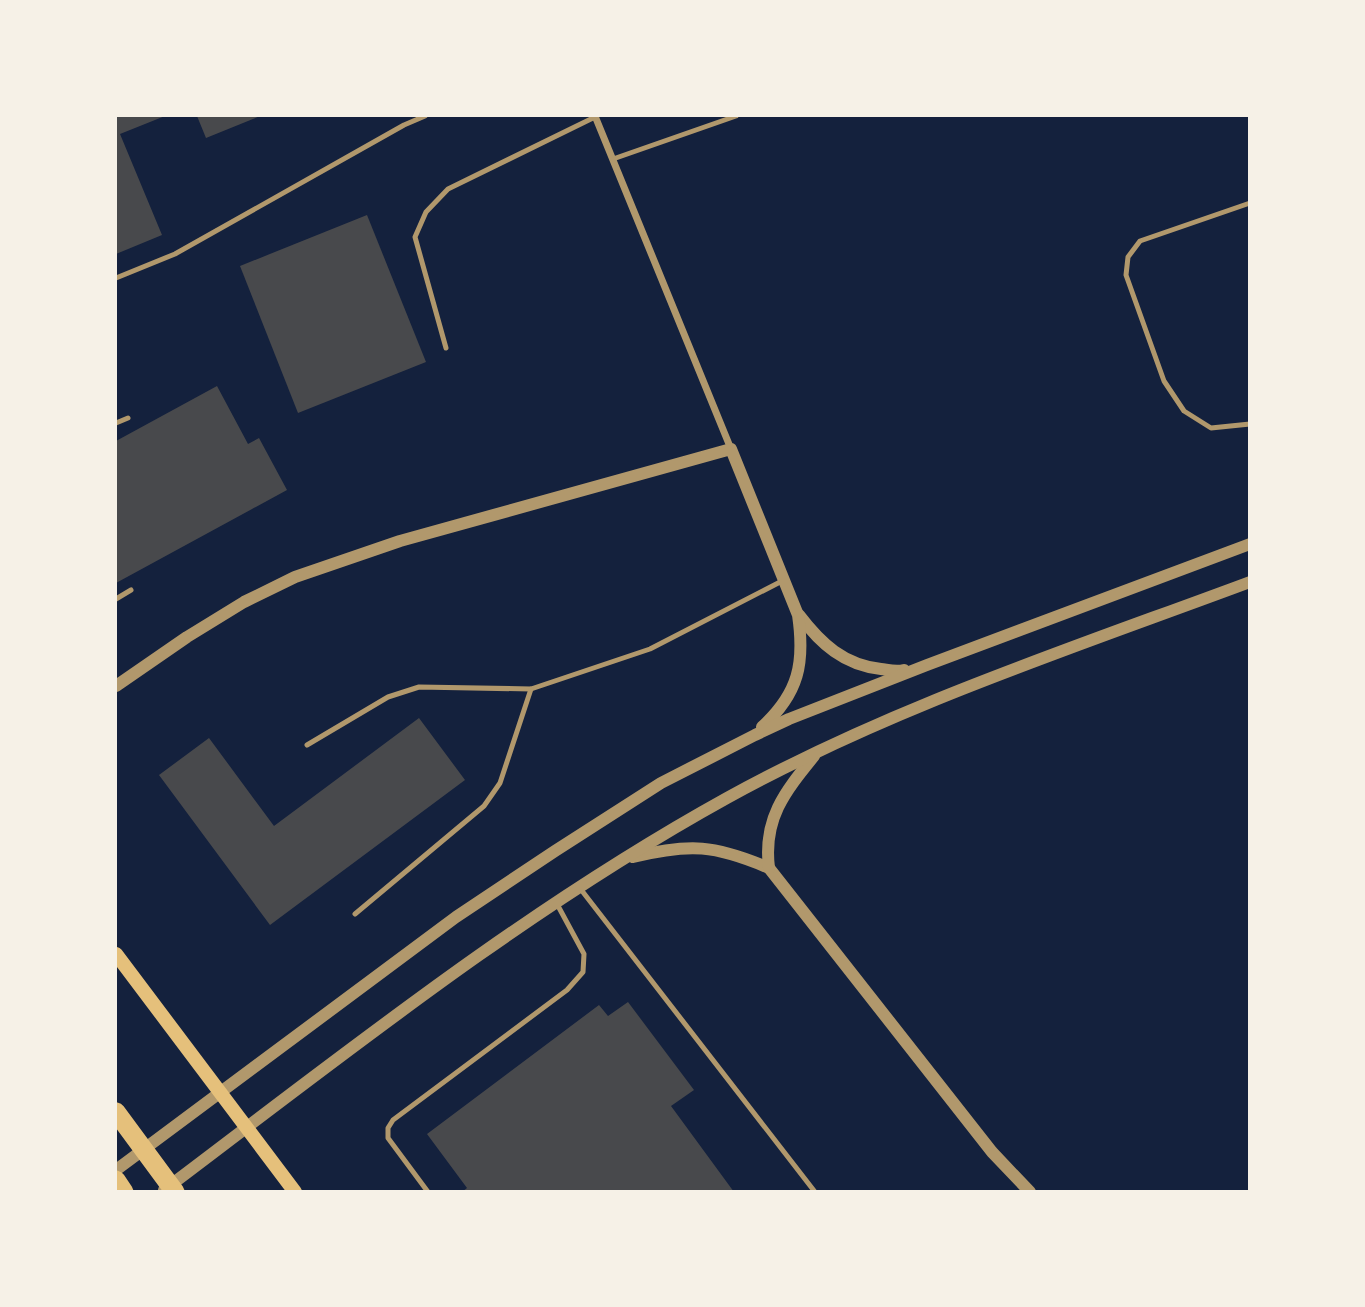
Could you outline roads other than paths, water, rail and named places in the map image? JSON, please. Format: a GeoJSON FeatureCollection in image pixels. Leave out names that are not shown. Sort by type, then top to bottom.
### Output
{"type":"FeatureCollection","features":[{"type":"Feature","properties":{"kind":"highway"},"geometry":{"type":"LineString","coordinates":[[121,1120],[175,1192]]}},
{"type":"Feature","properties":{"kind":"highway"},"geometry":{"type":"LineString","coordinates":[[116,1180],[124,1192]]}},
{"type":"Feature","properties":{"kind":"main road"},"geometry":{"type":"LineString","coordinates":[[116,954],[295,1192]]}},
{"type":"Feature","properties":{"kind":"street"},"geometry":{"type":"LineString","coordinates":[[595,116],[798,615],[802,644],[801,665],[792,692],[778,713],[755,735]]}},
{"type":"Feature","properties":{"kind":"street"},"geometry":{"type":"LineString","coordinates":[[116,686],[244,602],[295,578],[400,541],[731,449]]}},
{"type":"Feature","properties":{"kind":"street"},"geometry":{"type":"LineString","coordinates":[[116,1170],[394,962],[512,879],[662,783],[755,735],[927,665],[1250,544]]}},
{"type":"Feature","properties":{"kind":"street"},"geometry":{"type":"LineString","coordinates":[[163,1192],[447,977],[555,901],[618,861],[728,798],[816,753],[933,700],[1250,582]]}},
{"type":"Feature","properties":{"kind":"street"},"geometry":{"type":"LineString","coordinates":[[798,615],[817,639],[840,657],[869,668],[899,671],[927,665]]}},
{"type":"Feature","properties":{"kind":"street"},"geometry":{"type":"LineString","coordinates":[[769,868],[767,849],[770,825],[794,781],[816,753]]}},
{"type":"Feature","properties":{"kind":"street"},"geometry":{"type":"LineString","coordinates":[[618,861],[691,846],[718,849],[769,868],[992,1153],[1030,1192]]}},
{"type":"Feature","properties":{"kind":"lane"},"geometry":{"type":"LineString","coordinates":[[400,116],[404,125]]}},
{"type":"Feature","properties":{"kind":"lane"},"geometry":{"type":"LineString","coordinates":[[116,278],[175,254],[404,125],[425,116]]}},
{"type":"Feature","properties":{"kind":"lane"},"geometry":{"type":"LineString","coordinates":[[446,348],[415,237],[426,212],[449,190],[595,116]]}},
{"type":"Feature","properties":{"kind":"lane"},"geometry":{"type":"LineString","coordinates":[[612,159],[736,116]]}},
{"type":"Feature","properties":{"kind":"lane"},"geometry":{"type":"LineString","coordinates":[[1250,203],[1140,241],[1128,257],[1126,275],[1164,381],[1184,411],[1211,428],[1250,425]]}},
{"type":"Feature","properties":{"kind":"lane"},"geometry":{"type":"LineString","coordinates":[[116,423],[128,418]]}},
{"type":"Feature","properties":{"kind":"lane"},"geometry":{"type":"LineString","coordinates":[[307,746],[388,697],[419,687],[531,689],[650,649],[784,580]]}},
{"type":"Feature","properties":{"kind":"lane"},"geometry":{"type":"LineString","coordinates":[[116,599],[131,590]]}},
{"type":"Feature","properties":{"kind":"lane"},"geometry":{"type":"LineString","coordinates":[[355,914],[484,806],[500,783],[531,689]]}},
{"type":"Feature","properties":{"kind":"lane"},"geometry":{"type":"LineString","coordinates":[[578,887],[815,1192]]}},
{"type":"Feature","properties":{"kind":"lane"},"geometry":{"type":"LineString","coordinates":[[428,1192],[388,1138],[388,1128],[393,1120],[567,989],[583,972],[584,954],[555,901]]}}]}
